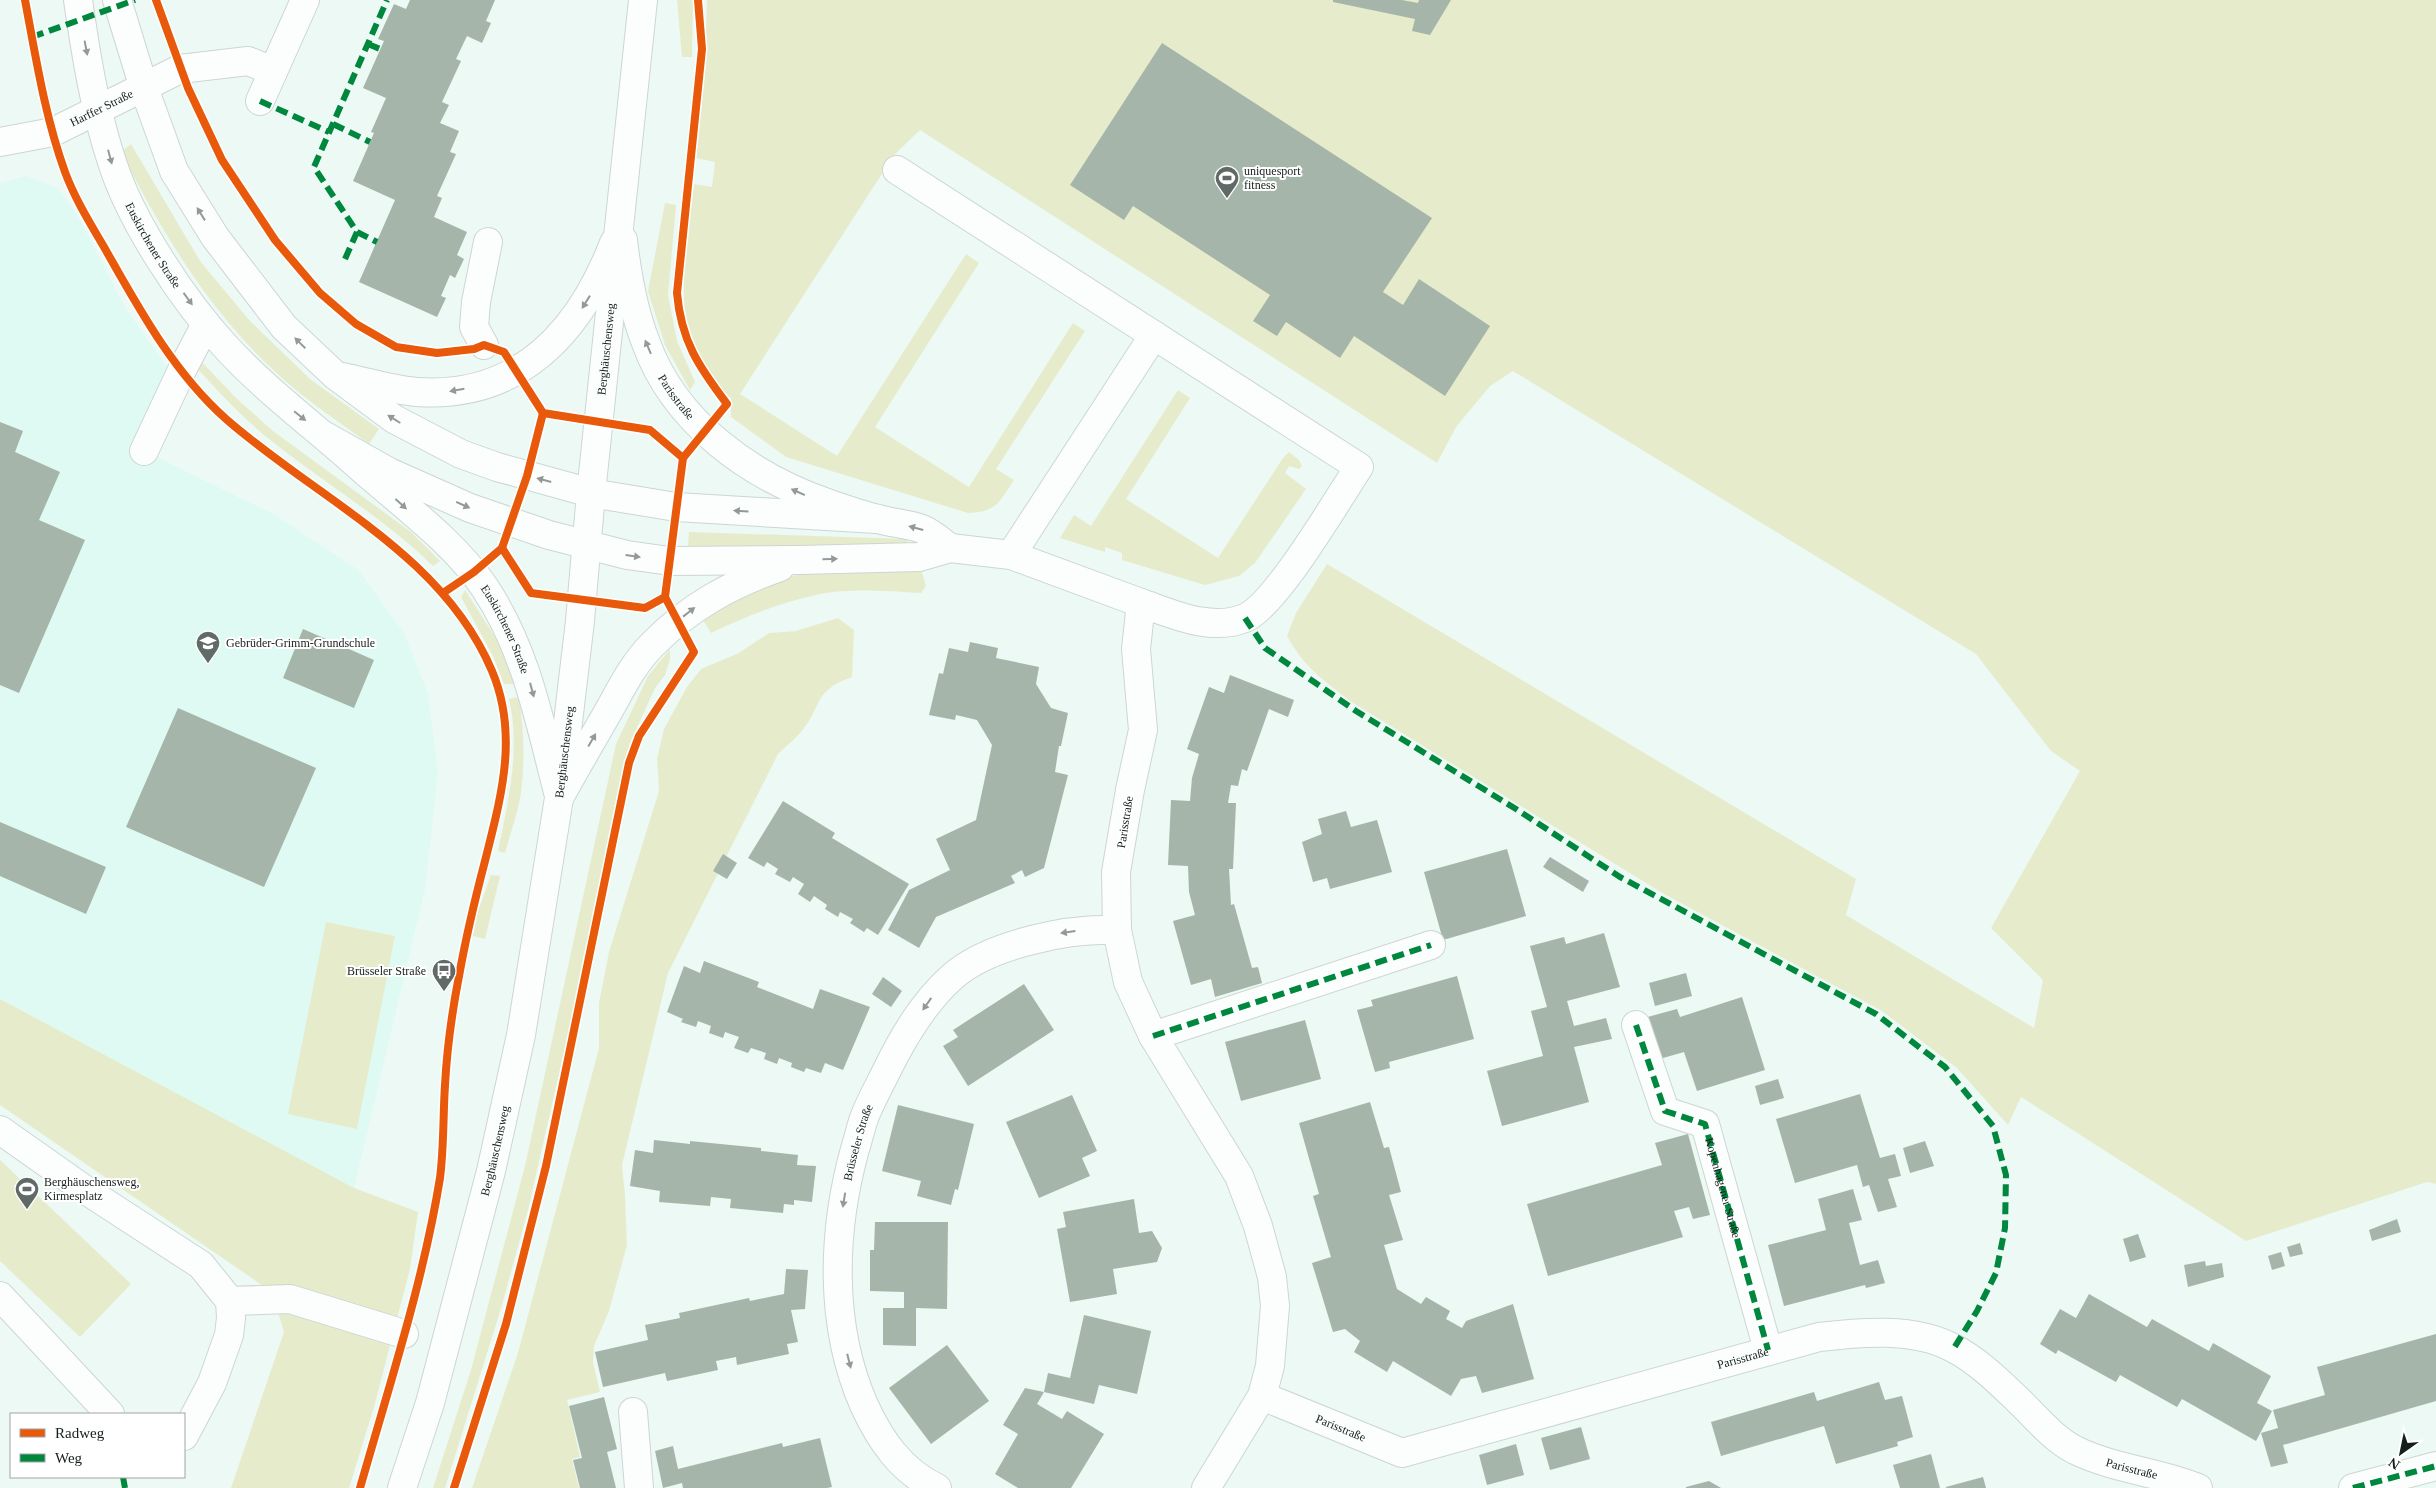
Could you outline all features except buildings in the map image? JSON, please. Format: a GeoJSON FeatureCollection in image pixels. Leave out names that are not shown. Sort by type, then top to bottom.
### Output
{"type":"FeatureCollection","features":[{"type":"Feature","properties":{"kind":"street","name":"Euskirchener Straße"},"geometry":{"type":"LineString","coordinates":[[78,0],[98,110],[113,167],[132,210],[158,254],[206,324],[261,382],[448,545],[486,590],[520,652],[559,798]]}},
{"type":"Feature","properties":{"kind":"street"},"geometry":{"type":"LineString","coordinates":[[117,0],[144,88],[174,171],[215,237],[284,327],[336,376],[394,420],[461,454],[591,494]]}},
{"type":"Feature","properties":{"kind":"street"},"geometry":{"type":"LineString","coordinates":[[260,101],[305,0]]}},
{"type":"Feature","properties":{"kind":"street","name":"Berghäuschensweg"},"geometry":{"type":"LineString","coordinates":[[402,1488],[430,1402],[491,1172],[521,1035],[559,798],[580,621],[591,494],[621,226],[643,0]]}},
{"type":"Feature","properties":{"kind":"street","name":"Harffer Straße"},"geometry":{"type":"LineString","coordinates":[[0,142],[53,132],[180,69],[248,61],[273,71]]}},
{"type":"Feature","properties":{"kind":"street"},"geometry":{"type":"LineString","coordinates":[[898,170],[1154,334],[1011,555]]}},
{"type":"Feature","properties":{"kind":"street"},"geometry":{"type":"LineString","coordinates":[[336,376],[404,391],[438,393],[476,387],[516,373],[559,338],[582,308],[599,279],[621,226]]}},
{"type":"Feature","properties":{"kind":"street","name":"Parisstraße"},"geometry":{"type":"LineString","coordinates":[[621,226],[627,275],[646,344],[657,367],[683,406],[722,446],[760,473],[806,496],[877,519],[923,529],[950,548]]}},
{"type":"Feature","properties":{"kind":"street"},"geometry":{"type":"LineString","coordinates":[[484,345],[474,327],[476,302],[488,242]]}},
{"type":"Feature","properties":{"kind":"street"},"geometry":{"type":"LineString","coordinates":[[144,451],[206,324]]}},
{"type":"Feature","properties":{"kind":"street","name":"Parisstraße"},"geometry":{"type":"LineString","coordinates":[[586,545],[627,555],[670,561],[919,557],[950,548],[1011,555],[1198,622],[1223,622],[1245,618],[1263,605],[1280,586],[1359,468],[1154,334]]}},
{"type":"Feature","properties":{"kind":"street","name":"Euskirchener Straße"},"geometry":{"type":"LineString","coordinates":[[325,436],[389,472],[470,508],[530,529],[586,545]]}},
{"type":"Feature","properties":{"kind":"street","name":"Parisstraße"},"geometry":{"type":"LineString","coordinates":[[591,494],[685,507],[877,519]]}},
{"type":"Feature","properties":{"kind":"street","name":"Parisstraße"},"geometry":{"type":"LineString","coordinates":[[559,798],[625,682],[651,646],[677,622],[712,596],[743,580],[799,560]]}},
{"type":"Feature","properties":{"kind":"street","name":"Parisstraße"},"geometry":{"type":"LineString","coordinates":[[1141,603],[1136,649],[1143,730],[1130,790],[1116,872],[1117,930],[1128,982],[1153,1036],[1239,1176],[1258,1226],[1272,1277],[1275,1306],[1270,1366],[1262,1396],[1206,1488]]}},
{"type":"Feature","properties":{"kind":"street","name":"Brüsseler Straße"},"geometry":{"type":"LineString","coordinates":[[926,1486],[906,1470],[877,1433],[856,1385],[848,1361],[838,1306],[838,1242],[848,1177],[866,1114],[895,1054],[924,1007],[954,975],[984,958],[1019,943],[1092,928],[1117,930]]}},
{"type":"Feature","properties":{"kind":"street"},"geometry":{"type":"LineString","coordinates":[[1153,1036],[1431,945]]}},
{"type":"Feature","properties":{"kind":"street","name":"Kopenhagener Straße"},"geometry":{"type":"LineString","coordinates":[[1636,1025],[1665,1111],[1705,1124],[1768,1350]]}},
{"type":"Feature","properties":{"kind":"street"},"geometry":{"type":"LineString","coordinates":[[0,1130],[72,1182],[201,1265],[230,1301],[229,1336],[212,1383],[185,1434]]}},
{"type":"Feature","properties":{"kind":"street"},"geometry":{"type":"LineString","coordinates":[[0,1296],[109,1413]]}},
{"type":"Feature","properties":{"kind":"street"},"geometry":{"type":"LineString","coordinates":[[230,1301],[290,1299],[404,1334]]}},
{"type":"Feature","properties":{"kind":"street","name":"Parisstraße"},"geometry":{"type":"LineString","coordinates":[[1262,1396],[1402,1453],[1819,1337],[1855,1333],[1909,1335],[1932,1339],[1954,1348],[1984,1370],[2052,1434],[2075,1450],[2198,1488]]}},
{"type":"Feature","properties":{"kind":"street"},"geometry":{"type":"LineString","coordinates":[[634,1412],[639,1488]]}},
{"type":"Feature","properties":{"kind":"street"},"geometry":{"type":"LineString","coordinates":[[2353,1488],[2436,1466]]}},
{"type":"Feature","properties":{"kind":"shaded area"},"geometry":{"type":"Polygon","coordinates":[[[677,0],[693,0],[692,57],[682,57],[677,0]]]}},
{"type":"Feature","properties":{"kind":"shaded area"},"geometry":{"type":"Polygon","coordinates":[[[707,0],[2436,0],[2436,1184],[2427,1182],[2246,1241],[2021,1097],[2008,1125],[1957,1068],[1882,1011],[1664,894],[1350,701],[1322,679],[1300,656],[1287,636],[1296,613],[1327,564],[1856,879],[1846,915],[2034,1028],[2043,980],[1991,928],[2080,771],[2051,751],[1976,654],[1513,371],[1490,386],[1456,427],[1437,463],[920,130],[894,155],[740,394],[837,456],[966,254],[979,263],[875,427],[969,487],[1073,323],[1085,331],[996,469],[1014,480],[996,505],[985,511],[968,513],[786,457],[731,417],[731,398],[710,375],[696,350],[687,324],[684,298],[684,270],[694,184],[712,187],[715,162],[696,158],[705,71],[707,0]]]}},
{"type":"Feature","properties":{"kind":"shaded area"},"geometry":{"type":"Polygon","coordinates":[[[131,144],[200,261],[249,320],[310,379],[379,429],[369,444],[296,390],[268,365],[218,310],[176,249],[138,185],[121,152],[131,144]]]}},
{"type":"Feature","properties":{"kind":"shaded area","name":"Gebrüder-Grimm-Grundschule"},"geometry":{"type":"Polygon","coordinates":[[[26,176],[58,188],[79,218],[124,306],[168,369],[144,451],[275,515],[358,570],[404,633],[428,694],[438,772],[425,889],[354,1188],[0,999],[0,183],[26,176]]]}},
{"type":"Feature","properties":{"kind":"shaded area"},"geometry":{"type":"Polygon","coordinates":[[[665,203],[676,205],[668,295],[677,341],[695,382],[690,390],[665,345],[648,291],[665,203]]]}},
{"type":"Feature","properties":{"kind":"shaded area"},"geometry":{"type":"Polygon","coordinates":[[[199,359],[236,398],[273,431],[411,532],[440,561],[433,566],[372,514],[264,435],[194,365],[199,359]]]}},
{"type":"Feature","properties":{"kind":"shaded area"},"geometry":{"type":"Polygon","coordinates":[[[1178,390],[1190,398],[1126,499],[1218,558],[1283,458],[1289,452],[1299,460],[1302,466],[1299,469],[1289,466],[1285,473],[1306,489],[1255,563],[1239,576],[1205,585],[1122,560],[1122,553],[1105,547],[1105,552],[1060,538],[1074,515],[1091,526],[1178,390]]]}},
{"type":"Feature","properties":{"kind":"shaded area"},"geometry":{"type":"Polygon","coordinates":[[[689,532],[907,539],[908,548],[688,547],[689,532]]]}},
{"type":"Feature","properties":{"kind":"shaded area"},"geometry":{"type":"Polygon","coordinates":[[[834,571],[922,572],[926,586],[921,593],[857,591],[820,594],[764,610],[711,633],[703,620],[726,604],[753,590],[796,576],[834,571]]]}},
{"type":"Feature","properties":{"kind":"shaded area"},"geometry":{"type":"Polygon","coordinates":[[[465,590],[501,646],[514,684],[504,684],[493,656],[461,597],[465,590]]]}},
{"type":"Feature","properties":{"kind":"shaded area"},"geometry":{"type":"Polygon","coordinates":[[[838,618],[854,630],[852,677],[830,688],[824,694],[801,732],[778,754],[668,973],[622,1165],[627,1245],[609,1311],[594,1346],[593,1362],[600,1392],[567,1400],[580,1457],[572,1459],[579,1488],[472,1488],[518,1353],[599,1048],[599,1003],[609,952],[659,791],[657,759],[664,729],[687,687],[701,669],[739,653],[769,633],[796,631],[838,618]]]}},
{"type":"Feature","properties":{"kind":"shaded area"},"geometry":{"type":"Polygon","coordinates":[[[670,649],[670,660],[665,675],[655,688],[629,745],[568,1034],[528,1210],[502,1305],[445,1488],[433,1488],[471,1370],[525,1166],[616,744],[648,676],[670,649]]]}},
{"type":"Feature","properties":{"kind":"shaded area"},"geometry":{"type":"Polygon","coordinates":[[[519,697],[523,745],[521,793],[505,853],[498,851],[512,775],[514,737],[509,699],[519,697]]]}},
{"type":"Feature","properties":{"kind":"shaded area"},"geometry":{"type":"Polygon","coordinates":[[[491,875],[500,876],[485,939],[473,936],[477,914],[491,875]]]}},
{"type":"Feature","properties":{"kind":"shaded area"},"geometry":{"type":"Polygon","coordinates":[[[326,922],[395,936],[357,1129],[288,1114],[326,922]]]}},
{"type":"Feature","properties":{"kind":"shaded area"},"geometry":{"type":"Polygon","coordinates":[[[0,999],[354,1188],[418,1212],[410,1269],[374,1407],[349,1488],[231,1488],[284,1332],[272,1292],[0,1105],[0,999]]]}},
{"type":"Feature","properties":{"kind":"shaded area","name":"Berghäuschensweg, Kirmesplatz"},"geometry":{"type":"Polygon","coordinates":[[[0,1160],[131,1284],[80,1337],[0,1261],[0,1160]]]}},
{"type":"Feature","properties":{"kind":"marked path"},"geometry":{"type":"LineString","coordinates":[[32,37],[135,0]]}},
{"type":"Feature","properties":{"kind":"marked path"},"geometry":{"type":"LineString","coordinates":[[345,259],[357,232],[314,167],[387,0]]}},
{"type":"Feature","properties":{"kind":"marked path"},"geometry":{"type":"LineString","coordinates":[[368,44],[380,49]]}},
{"type":"Feature","properties":{"kind":"marked path"},"geometry":{"type":"LineString","coordinates":[[260,101],[329,132]]}},
{"type":"Feature","properties":{"kind":"marked path"},"geometry":{"type":"LineString","coordinates":[[333,124],[370,142]]}},
{"type":"Feature","properties":{"kind":"marked path"},"geometry":{"type":"LineString","coordinates":[[357,232],[377,242]]}},
{"type":"Feature","properties":{"kind":"marked path"},"geometry":{"type":"LineString","coordinates":[[1245,618],[1265,648],[1356,711],[1516,809],[1620,877],[1876,1014],[1945,1067],[1993,1126],[2006,1175],[2005,1228],[1996,1273],[1977,1311],[1954,1348]]}},
{"type":"Feature","properties":{"kind":"marked path"},"geometry":{"type":"LineString","coordinates":[[1153,1036],[1431,945]]}},
{"type":"Feature","properties":{"kind":"marked path"},"geometry":{"type":"LineString","coordinates":[[1636,1025],[1665,1111],[1705,1124],[1768,1350]]}},
{"type":"Feature","properties":{"kind":"marked path"},"geometry":{"type":"LineString","coordinates":[[2353,1488],[2436,1466]]}},
{"type":"Feature","properties":{"kind":"marked path"},"geometry":{"type":"LineString","coordinates":[[123,1478],[125,1488]]}},
{"type":"Feature","properties":{"kind":"cycle path"},"geometry":{"type":"LineString","coordinates":[[25,0],[46,109],[58,151],[73,192],[130,293],[173,360],[189,381],[226,419],[374,531],[410,561],[442,593],[470,630],[492,671],[500,695],[505,719],[505,766],[497,813],[471,918],[454,1003],[448,1044],[440,1178],[415,1295],[360,1488]]}},
{"type":"Feature","properties":{"kind":"cycle path"},"geometry":{"type":"LineString","coordinates":[[156,0],[188,88],[222,160],[275,240],[320,293],[356,324],[396,347],[437,353],[474,349],[484,345],[504,352],[543,413],[650,430],[683,458]]}},
{"type":"Feature","properties":{"kind":"cycle path"},"geometry":{"type":"LineString","coordinates":[[502,548],[531,593],[645,608],[665,597],[683,458],[727,404],[693,353],[683,325],[677,293],[702,49],[698,0]]}},
{"type":"Feature","properties":{"kind":"cycle path"},"geometry":{"type":"LineString","coordinates":[[443,593],[474,572],[502,548],[527,476],[543,413]]}},
{"type":"Feature","properties":{"kind":"cycle path"},"geometry":{"type":"LineString","coordinates":[[454,1488],[506,1324],[546,1166],[629,763],[639,736],[694,652],[665,597]]}},
{"type":"Feature","properties":{"kind":"place","name":"uniquesport fitness"},"geometry":{"type":"Point","coordinates":[1227,199]}},
{"type":"Feature","properties":{"kind":"place","name":"Gebrüder-Grimm-Grundschule"},"geometry":{"type":"Point","coordinates":[208,664]}},
{"type":"Feature","properties":{"kind":"place","name":"Brüsseler Straße"},"geometry":{"type":"Point","coordinates":[444,992]}},
{"type":"Feature","properties":{"kind":"place","name":"Berghäuschensweg, Kirmesplatz"},"geometry":{"type":"Point","coordinates":[27,1210]}}]}
